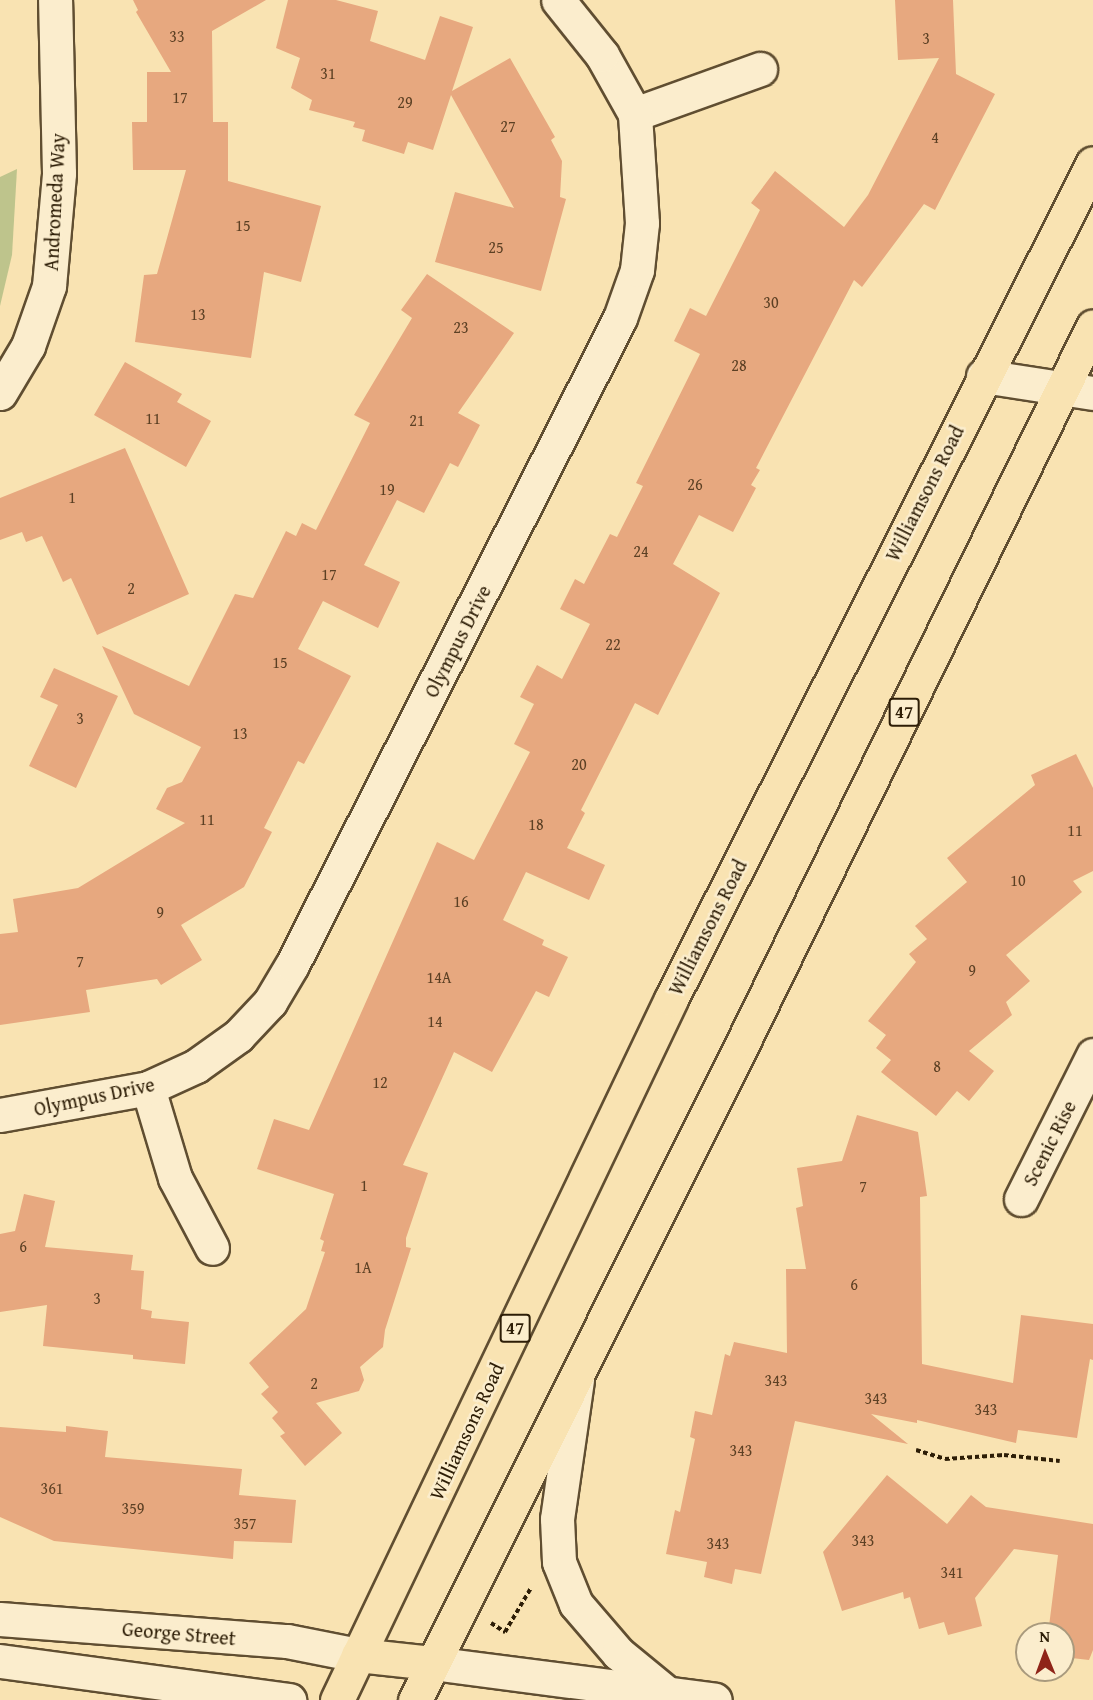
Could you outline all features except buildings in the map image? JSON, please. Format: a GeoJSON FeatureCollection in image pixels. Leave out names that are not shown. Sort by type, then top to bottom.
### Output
{"type":"FeatureCollection","features":[{"type":"Feature","properties":{"kind":"main road","name":"Williamsons Road"},"geometry":{"type":"LineString","coordinates":[[337,1700],[671,999],[983,376],[1093,163]]}},
{"type":"Feature","properties":{"kind":"main road","name":"47"},"geometry":{"type":"LineString","coordinates":[[415,1700],[578,1371],[1078,390],[1093,326]]}},
{"type":"Feature","properties":{"kind":"main road"},"geometry":{"type":"LineString","coordinates":[[358,1655],[432,1663]]}},
{"type":"Feature","properties":{"kind":"street","name":"Andromeda Way"},"geometry":{"type":"LineString","coordinates":[[0,393],[28,346],[50,286],[59,173],[55,0]]}},
{"type":"Feature","properties":{"kind":"street","name":"Olympus Drive"},"geometry":{"type":"LineString","coordinates":[[0,1115],[148,1088],[196,1066],[238,1036],[270,1002],[292,965],[620,318],[637,270],[642,223],[635,114],[602,55],[558,0]]}},
{"type":"Feature","properties":{"kind":"street"},"geometry":{"type":"LineString","coordinates":[[635,114],[760,69]]}},
{"type":"Feature","properties":{"kind":"street"},"geometry":{"type":"LineString","coordinates":[[983,376],[1078,390]]}},
{"type":"Feature","properties":{"kind":"street","name":"Scenic Rise"},"geometry":{"type":"LineString","coordinates":[[1021,1199],[1093,1055]]}},
{"type":"Feature","properties":{"kind":"street"},"geometry":{"type":"LineString","coordinates":[[148,1088],[175,1178],[212,1248]]}},
{"type":"Feature","properties":{"kind":"street"},"geometry":{"type":"LineString","coordinates":[[578,1371],[557,1519],[559,1562],[576,1604],[618,1653],[663,1690]]}},
{"type":"Feature","properties":{"kind":"street","name":"George Street"},"geometry":{"type":"LineString","coordinates":[[0,1619],[287,1641],[358,1655]]}},
{"type":"Feature","properties":{"kind":"street"},"geometry":{"type":"LineString","coordinates":[[0,1661],[289,1700]]}},
{"type":"Feature","properties":{"kind":"street"},"geometry":{"type":"LineString","coordinates":[[432,1663],[663,1690],[715,1700]]}},
{"type":"Feature","properties":{"kind":"path"},"geometry":{"type":"LineString","coordinates":[[916,1450],[945,1459],[1004,1455],[1060,1461]]}},
{"type":"Feature","properties":{"kind":"path"},"geometry":{"type":"LineString","coordinates":[[490,1623],[505,1632],[535,1580]]}},
{"type":"Feature","properties":{"kind":"green space"},"geometry":{"type":"Polygon","coordinates":[[[17,169],[12,255],[0,306],[0,177],[17,169]]]}}]}
